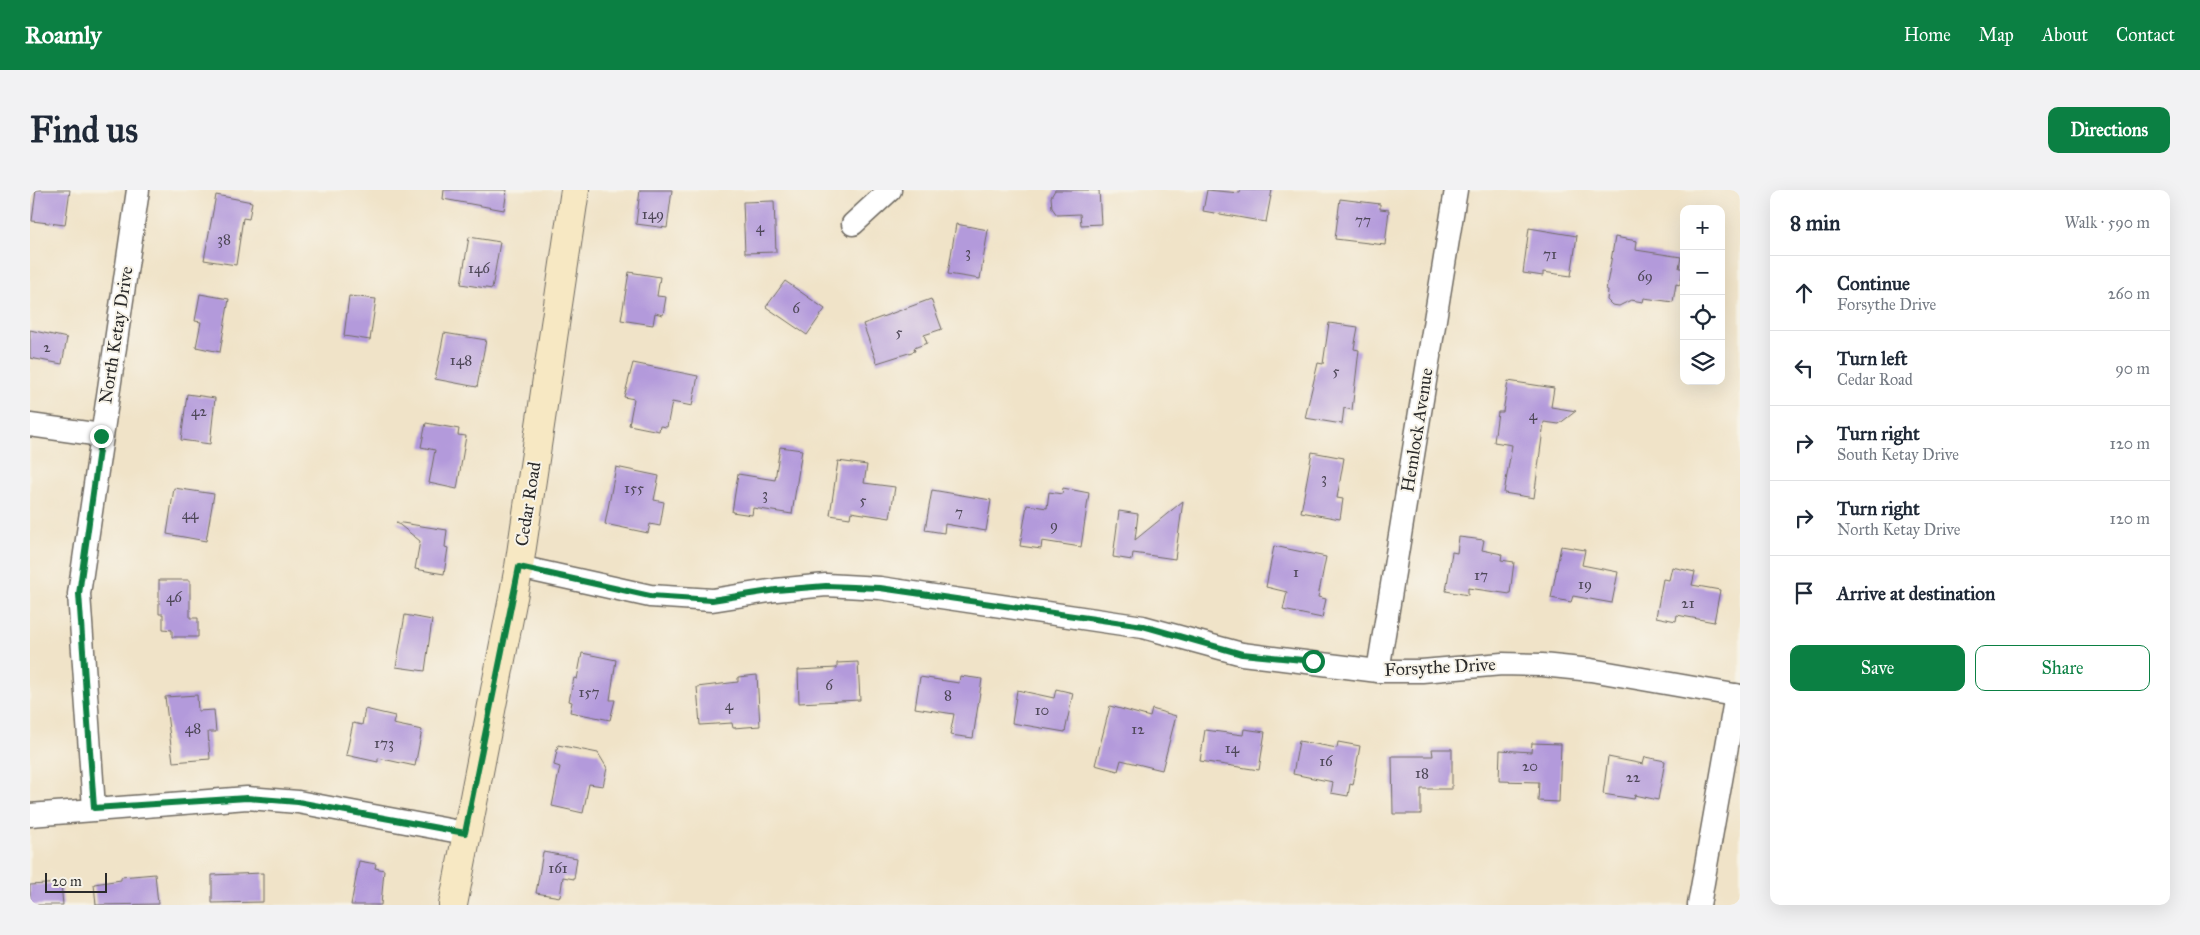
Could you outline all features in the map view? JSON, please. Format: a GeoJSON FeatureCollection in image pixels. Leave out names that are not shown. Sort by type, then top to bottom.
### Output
{"type":"FeatureCollection","features":[{"type":"Feature","properties":{"kind":"street","name":"North Ketay Drive"},"geometry":{"type":"LineString","coordinates":[[94,808],[79,594],[138,190]]}},
{"type":"Feature","properties":{"kind":"street","name":"Cedar Road"},"geometry":{"type":"LineString","coordinates":[[453,905],[465,833],[519,567],[575,190]]}},
{"type":"Feature","properties":{"kind":"street"},"geometry":{"type":"LineString","coordinates":[[853,224],[890,190]]}},
{"type":"Feature","properties":{"kind":"street","name":"Hemlock Avenue"},"geometry":{"type":"LineString","coordinates":[[1378,671],[1456,190]]}},
{"type":"Feature","properties":{"kind":"street"},"geometry":{"type":"LineString","coordinates":[[30,425],[101,436]]}},
{"type":"Feature","properties":{"kind":"street","name":"Forsythe Drive"},"geometry":{"type":"LineString","coordinates":[[519,567],[650,596],[712,600],[776,590],[826,586],[880,588],[1143,626],[1242,654],[1378,671],[1422,671],[1502,664],[1542,665],[1591,670],[1738,696]]}},
{"type":"Feature","properties":{"kind":"street"},"geometry":{"type":"LineString","coordinates":[[1699,905],[1738,696]]}},
{"type":"Feature","properties":{"kind":"street"},"geometry":{"type":"LineString","coordinates":[[30,815],[94,808],[247,798],[298,802],[465,833]]}},
{"type":"Feature","properties":{"kind":"building"},"geometry":{"type":"Polygon","coordinates":[[[36,190],[70,190],[65,225],[32,221],[36,190]]]}},
{"type":"Feature","properties":{"kind":"building"},"geometry":{"type":"Polygon","coordinates":[[[444,190],[507,190],[504,210],[443,199],[444,190]]]}},
{"type":"Feature","properties":{"kind":"building"},"geometry":{"type":"Polygon","coordinates":[[[640,190],[672,190],[667,228],[636,224],[640,190]]]}},
{"type":"Feature","properties":{"kind":"building"},"geometry":{"type":"Polygon","coordinates":[[[1055,190],[1099,190],[1101,224],[1081,225],[1080,214],[1057,215],[1052,208],[1051,197],[1055,190]]]}},
{"type":"Feature","properties":{"kind":"building"},"geometry":{"type":"Polygon","coordinates":[[[1207,190],[1240,193],[1241,190],[1272,190],[1266,222],[1203,211],[1207,190]]]}},
{"type":"Feature","properties":{"kind":"building"},"geometry":{"type":"Polygon","coordinates":[[[216,195],[252,202],[249,219],[243,218],[236,265],[204,260],[216,195]]]}},
{"type":"Feature","properties":{"kind":"building"},"geometry":{"type":"Polygon","coordinates":[[[1340,199],[1380,204],[1380,209],[1389,210],[1385,245],[1335,239],[1340,199]]]}},
{"type":"Feature","properties":{"kind":"building"},"geometry":{"type":"Polygon","coordinates":[[[774,201],[776,252],[745,253],[743,202],[774,201]]]}},
{"type":"Feature","properties":{"kind":"building"},"geometry":{"type":"Polygon","coordinates":[[[956,224],[988,230],[980,279],[948,274],[956,224]]]}},
{"type":"Feature","properties":{"kind":"building"},"geometry":{"type":"Polygon","coordinates":[[[1529,228],[1577,236],[1571,276],[1543,272],[1543,276],[1523,273],[1529,228]]]}},
{"type":"Feature","properties":{"kind":"building"},"geometry":{"type":"Polygon","coordinates":[[[469,237],[500,242],[492,289],[461,284],[469,237]]]}},
{"type":"Feature","properties":{"kind":"building"},"geometry":{"type":"Polygon","coordinates":[[[1615,237],[1637,241],[1636,250],[1680,257],[1680,285],[1676,284],[1673,302],[1644,298],[1643,302],[1631,300],[1619,306],[1612,305],[1607,300],[1608,290],[1606,290],[1615,237]]]}},
{"type":"Feature","properties":{"kind":"building"},"geometry":{"type":"Polygon","coordinates":[[[629,272],[660,277],[657,296],[666,297],[663,315],[655,313],[653,325],[621,320],[629,272]]]}},
{"type":"Feature","properties":{"kind":"building"},"geometry":{"type":"Polygon","coordinates":[[[785,281],[825,309],[807,335],[766,307],[785,281]]]}},
{"type":"Feature","properties":{"kind":"building"},"geometry":{"type":"Polygon","coordinates":[[[200,294],[229,299],[220,352],[196,347],[201,322],[195,321],[200,294]]]}},
{"type":"Feature","properties":{"kind":"building"},"geometry":{"type":"Polygon","coordinates":[[[349,296],[376,299],[370,340],[344,336],[349,296]]]}},
{"type":"Feature","properties":{"kind":"building"},"geometry":{"type":"Polygon","coordinates":[[[931,299],[942,329],[924,335],[927,343],[914,348],[915,351],[877,363],[863,324],[931,299]]]}},
{"type":"Feature","properties":{"kind":"building"},"geometry":{"type":"Polygon","coordinates":[[[1329,323],[1358,327],[1354,349],[1359,350],[1352,410],[1344,408],[1342,424],[1305,418],[1318,363],[1323,364],[1329,323]]]}},
{"type":"Feature","properties":{"kind":"building"},"geometry":{"type":"Polygon","coordinates":[[[30,330],[67,338],[62,364],[30,358],[30,330]]]}},
{"type":"Feature","properties":{"kind":"building"},"geometry":{"type":"Polygon","coordinates":[[[444,333],[486,340],[477,387],[435,379],[444,333]]]}},
{"type":"Feature","properties":{"kind":"building"},"geometry":{"type":"Polygon","coordinates":[[[633,363],[698,376],[692,406],[672,402],[667,427],[660,426],[659,431],[629,425],[634,399],[624,397],[633,363]]]}},
{"type":"Feature","properties":{"kind":"building"},"geometry":{"type":"Polygon","coordinates":[[[1508,381],[1554,388],[1551,407],[1576,411],[1559,424],[1544,422],[1534,498],[1504,493],[1512,445],[1494,442],[1498,412],[1503,412],[1508,381]]]}},
{"type":"Feature","properties":{"kind":"building"},"geometry":{"type":"Polygon","coordinates":[[[187,394],[215,398],[210,444],[181,440],[187,394]]]}},
{"type":"Feature","properties":{"kind":"building"},"geometry":{"type":"Polygon","coordinates":[[[426,423],[459,429],[458,435],[466,436],[457,489],[429,483],[435,450],[421,447],[426,423]]]}},
{"type":"Feature","properties":{"kind":"building"},"geometry":{"type":"Polygon","coordinates":[[[780,447],[802,450],[792,514],[753,508],[752,515],[732,512],[738,474],[775,480],[780,447]]]}},
{"type":"Feature","properties":{"kind":"building"},"geometry":{"type":"Polygon","coordinates":[[[1312,452],[1344,458],[1337,498],[1343,499],[1340,519],[1301,512],[1312,452]]]}},
{"type":"Feature","properties":{"kind":"building"},"geometry":{"type":"Polygon","coordinates":[[[838,461],[867,465],[864,483],[895,487],[890,518],[851,512],[850,518],[830,515],[838,461]]]}},
{"type":"Feature","properties":{"kind":"building"},"geometry":{"type":"Polygon","coordinates":[[[616,467],[659,476],[654,500],[664,502],[660,526],[650,524],[648,533],[605,524],[616,467]]]}},
{"type":"Feature","properties":{"kind":"building"},"geometry":{"type":"Polygon","coordinates":[[[174,488],[214,494],[206,541],[167,534],[174,488]]]}},
{"type":"Feature","properties":{"kind":"building"},"geometry":{"type":"Polygon","coordinates":[[[1063,488],[1089,493],[1081,547],[1042,541],[1041,549],[1020,546],[1027,505],[1047,508],[1049,492],[1062,494],[1063,488]]]}},
{"type":"Feature","properties":{"kind":"building"},"geometry":{"type":"Polygon","coordinates":[[[932,490],[991,500],[986,531],[945,524],[944,533],[925,530],[932,490]]]}},
{"type":"Feature","properties":{"kind":"building"},"geometry":{"type":"Polygon","coordinates":[[[1183,501],[1175,559],[1133,553],[1132,560],[1113,557],[1119,511],[1138,514],[1135,540],[1183,501]]]}},
{"type":"Feature","properties":{"kind":"building"},"geometry":{"type":"Polygon","coordinates":[[[396,522],[447,530],[445,547],[448,548],[444,574],[415,569],[420,541],[396,522]]]}},
{"type":"Feature","properties":{"kind":"building"},"geometry":{"type":"Polygon","coordinates":[[[1459,537],[1484,540],[1482,550],[1502,554],[1501,560],[1514,562],[1510,594],[1468,588],[1468,595],[1446,591],[1452,552],[1457,553],[1459,537]]]}},
{"type":"Feature","properties":{"kind":"building"},"geometry":{"type":"Polygon","coordinates":[[[1274,546],[1326,557],[1318,597],[1326,599],[1322,618],[1283,610],[1287,592],[1266,587],[1274,546]]]}},
{"type":"Feature","properties":{"kind":"building"},"geometry":{"type":"Polygon","coordinates":[[[1561,546],[1585,550],[1582,565],[1618,572],[1612,603],[1573,596],[1571,602],[1551,598],[1561,546]]]}},
{"type":"Feature","properties":{"kind":"building"},"geometry":{"type":"Polygon","coordinates":[[[1672,567],[1695,572],[1692,585],[1720,590],[1714,622],[1677,615],[1676,621],[1656,617],[1663,579],[1669,580],[1672,567]]]}},
{"type":"Feature","properties":{"kind":"building"},"geometry":{"type":"Polygon","coordinates":[[[159,580],[190,580],[190,618],[198,618],[198,637],[172,637],[172,630],[163,629],[163,614],[159,614],[159,580]]]}},
{"type":"Feature","properties":{"kind":"building"},"geometry":{"type":"Polygon","coordinates":[[[405,615],[432,620],[425,671],[396,667],[405,615]]]}},
{"type":"Feature","properties":{"kind":"building"},"geometry":{"type":"Polygon","coordinates":[[[582,653],[616,660],[610,700],[615,700],[610,720],[570,712],[572,702],[569,701],[574,678],[577,679],[582,653]]]}},
{"type":"Feature","properties":{"kind":"building"},"geometry":{"type":"Polygon","coordinates":[[[858,662],[860,700],[799,703],[798,670],[837,668],[837,663],[858,662]]]}},
{"type":"Feature","properties":{"kind":"building"},"geometry":{"type":"Polygon","coordinates":[[[757,675],[760,726],[733,728],[732,723],[700,725],[697,687],[738,682],[738,677],[757,675]]]}},
{"type":"Feature","properties":{"kind":"building"},"geometry":{"type":"Polygon","coordinates":[[[960,676],[982,679],[973,738],[950,735],[954,714],[915,708],[920,677],[959,683],[960,676]]]}},
{"type":"Feature","properties":{"kind":"building"},"geometry":{"type":"Polygon","coordinates":[[[1056,689],[1073,693],[1065,732],[1012,723],[1017,690],[1054,698],[1056,689]]]}},
{"type":"Feature","properties":{"kind":"building"},"geometry":{"type":"Polygon","coordinates":[[[197,695],[198,711],[214,710],[216,732],[208,732],[210,759],[173,762],[165,697],[197,695]]]}},
{"type":"Feature","properties":{"kind":"building"},"geometry":{"type":"Polygon","coordinates":[[[1110,706],[1150,717],[1152,709],[1176,716],[1162,770],[1121,760],[1118,771],[1095,765],[1110,706]]]}},
{"type":"Feature","properties":{"kind":"building"},"geometry":{"type":"Polygon","coordinates":[[[365,709],[395,716],[393,724],[422,730],[415,766],[378,758],[378,762],[346,755],[353,723],[362,725],[365,709]]]}},
{"type":"Feature","properties":{"kind":"building"},"geometry":{"type":"Polygon","coordinates":[[[1244,729],[1265,732],[1259,770],[1200,761],[1205,730],[1243,735],[1244,729]]]}},
{"type":"Feature","properties":{"kind":"building"},"geometry":{"type":"Polygon","coordinates":[[[1299,741],[1337,748],[1338,742],[1360,746],[1353,785],[1350,784],[1348,796],[1331,793],[1333,782],[1293,774],[1299,741]]]}},
{"type":"Feature","properties":{"kind":"building"},"geometry":{"type":"Polygon","coordinates":[[[1532,743],[1561,744],[1559,802],[1538,801],[1539,782],[1499,781],[1500,750],[1531,752],[1532,743]]]}},
{"type":"Feature","properties":{"kind":"building"},"geometry":{"type":"Polygon","coordinates":[[[558,745],[598,753],[607,768],[603,786],[589,784],[583,813],[552,806],[560,767],[554,765],[558,745]]]}},
{"type":"Feature","properties":{"kind":"building"},"geometry":{"type":"Polygon","coordinates":[[[1432,749],[1452,749],[1452,789],[1421,789],[1421,814],[1393,814],[1392,756],[1433,756],[1432,749]]]}},
{"type":"Feature","properties":{"kind":"building"},"geometry":{"type":"Polygon","coordinates":[[[1608,757],[1643,764],[1645,757],[1665,761],[1658,800],[1635,795],[1634,799],[1603,794],[1608,757]]]}},
{"type":"Feature","properties":{"kind":"building"},"geometry":{"type":"Polygon","coordinates":[[[543,852],[577,858],[574,879],[563,877],[560,897],[536,893],[543,852]]]}},
{"type":"Feature","properties":{"kind":"building"},"geometry":{"type":"Polygon","coordinates":[[[359,861],[376,864],[375,868],[384,870],[381,905],[351,905],[359,861]]]}},
{"type":"Feature","properties":{"kind":"building"},"geometry":{"type":"Polygon","coordinates":[[[263,873],[263,902],[212,903],[212,875],[263,873]]]}},
{"type":"Feature","properties":{"kind":"building"},"geometry":{"type":"Polygon","coordinates":[[[155,874],[158,904],[96,905],[94,884],[121,880],[121,877],[155,874]]]}},
{"type":"Feature","properties":{"kind":"building"},"geometry":{"type":"Polygon","coordinates":[[[61,883],[63,905],[30,905],[30,885],[61,883]]]}},
{"type":"Feature","properties":{"kind":"route"},"geometry":{"type":"LineString","coordinates":[[101,436],[79,594],[94,808],[247,798],[298,802],[465,833],[519,567],[650,596],[712,600],[776,590],[826,586],[880,588],[1143,626],[1194,642],[1242,654],[1313,661]]}}]}
